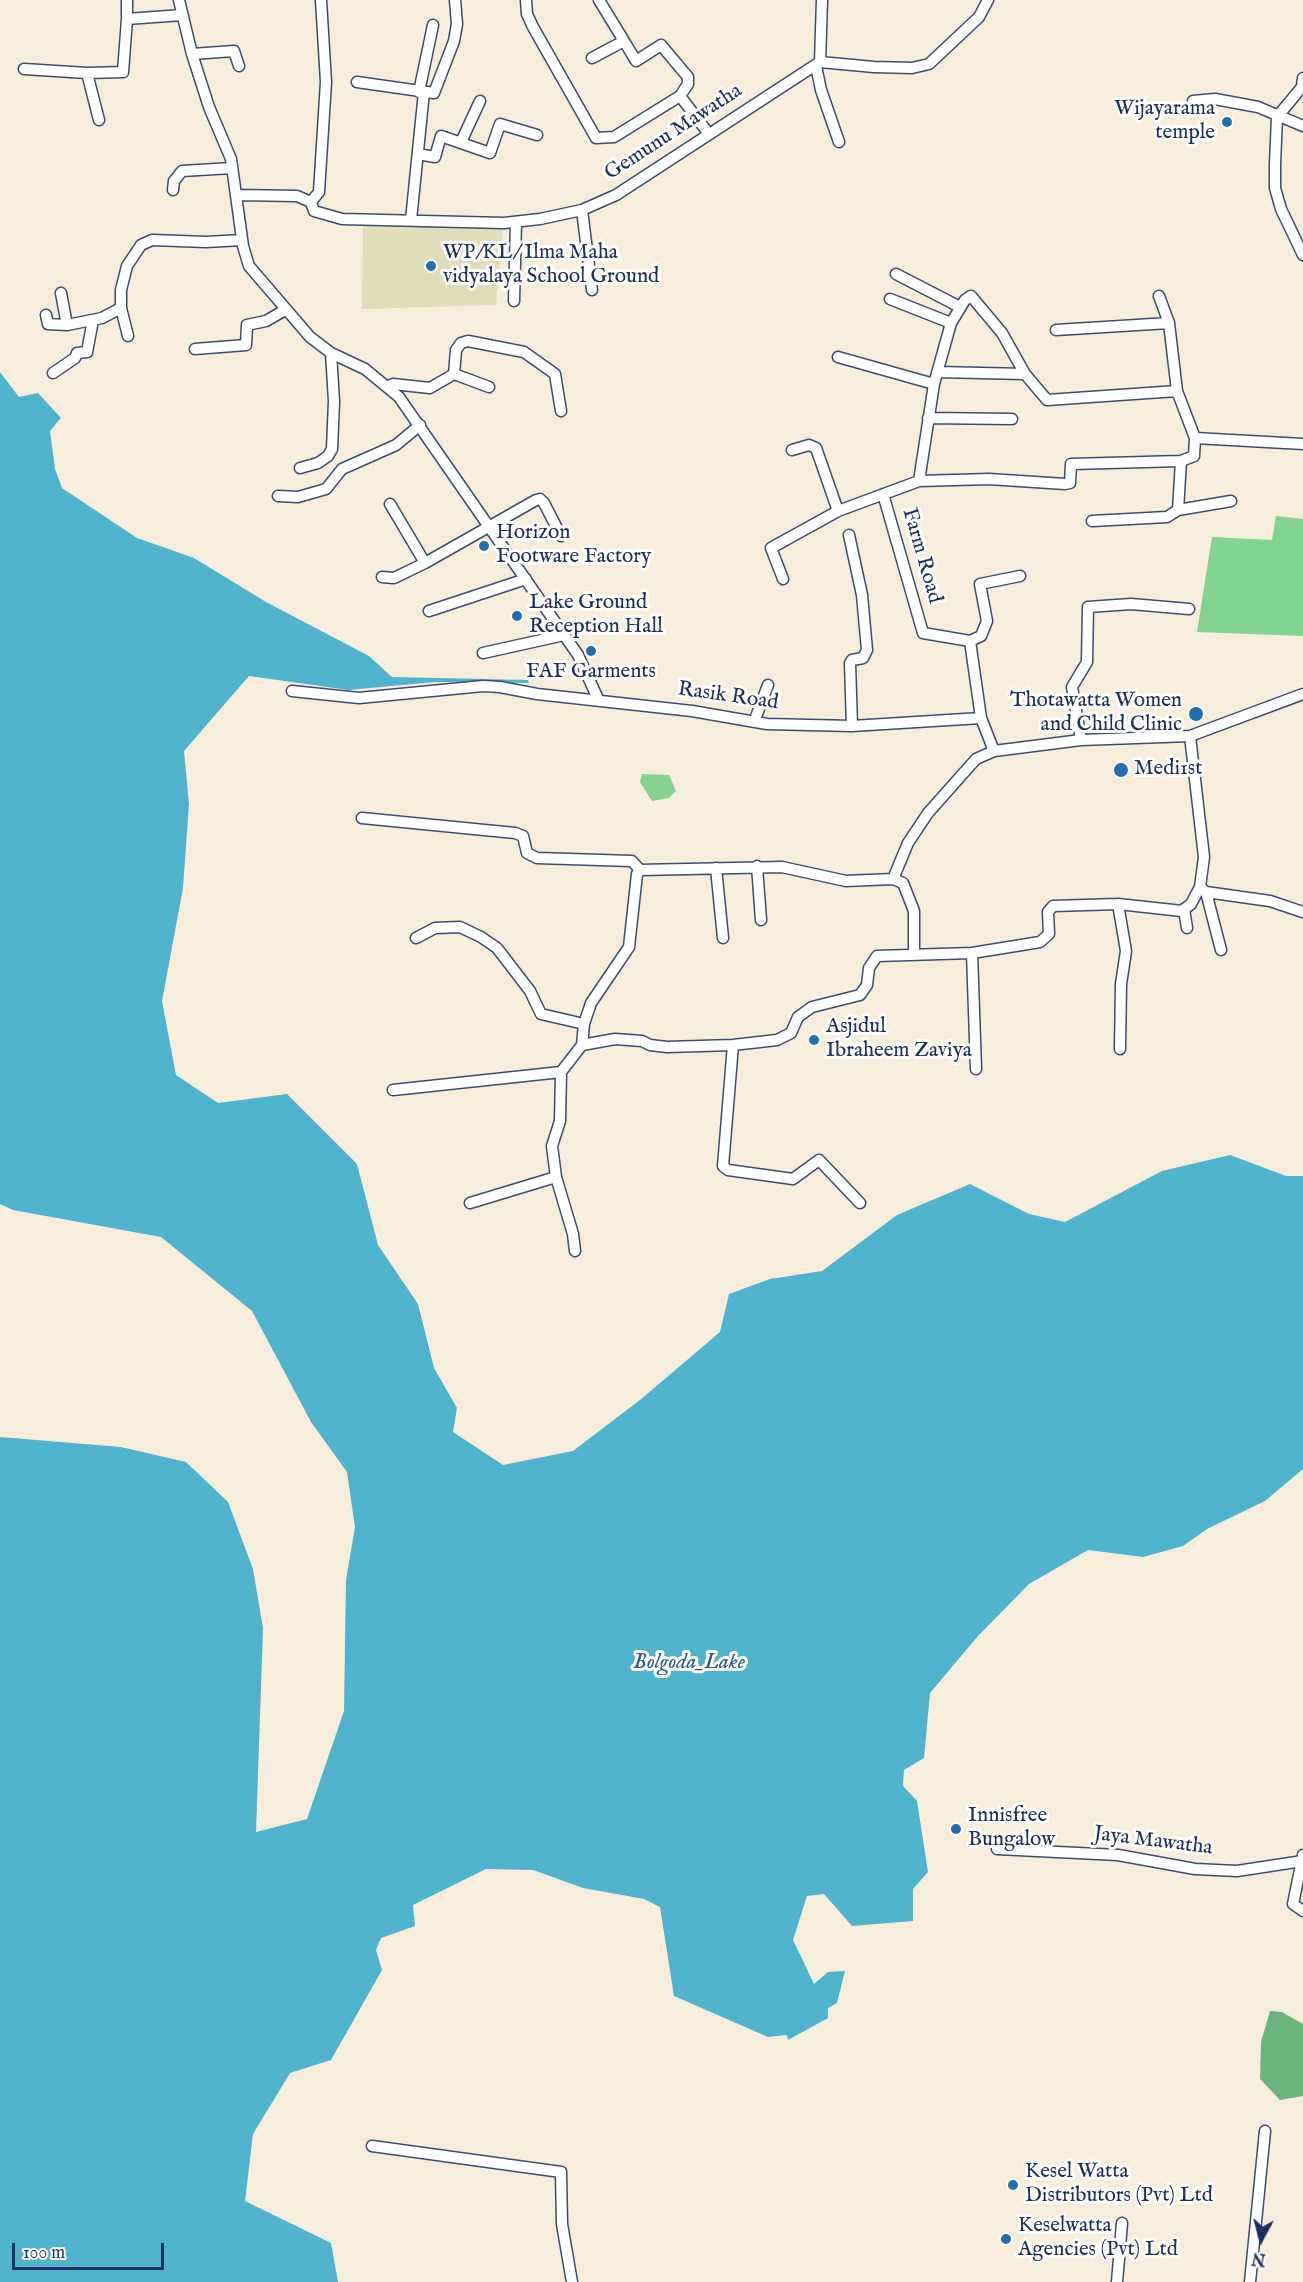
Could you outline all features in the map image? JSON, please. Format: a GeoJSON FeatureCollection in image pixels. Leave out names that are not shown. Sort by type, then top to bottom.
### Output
{"type":"FeatureCollection","features":[{"type":"Feature","properties":{"kind":"street"},"geometry":{"type":"LineString","coordinates":[[24,69],[87,73],[123,72],[127,0]]}},
{"type":"Feature","properties":{"kind":"street"},"geometry":{"type":"LineString","coordinates":[[179,0],[192,54],[232,168],[242,240],[249,266],[310,337],[331,353],[365,369],[399,397],[420,425],[465,497],[526,579],[578,655],[599,701]]}},
{"type":"Feature","properties":{"kind":"street"},"geometry":{"type":"LineString","coordinates":[[310,202],[319,192],[326,82],[321,0]]}},
{"type":"Feature","properties":{"kind":"street"},"geometry":{"type":"LineString","coordinates":[[357,82],[435,93],[454,41],[457,24],[455,0]]}},
{"type":"Feature","properties":{"kind":"street"},"geometry":{"type":"LineString","coordinates":[[526,0],[527,14],[533,27],[596,138],[614,137],[680,96],[688,84],[688,77],[661,45],[636,61],[599,0]]}},
{"type":"Feature","properties":{"kind":"street"},"geometry":{"type":"LineString","coordinates":[[822,0],[818,64],[821,90],[839,142]]}},
{"type":"Feature","properties":{"kind":"street"},"geometry":{"type":"LineString","coordinates":[[818,64],[902,68],[929,64],[979,17],[988,0]]}},
{"type":"Feature","properties":{"kind":"street"},"geometry":{"type":"LineString","coordinates":[[127,19],[182,15]]}},
{"type":"Feature","properties":{"kind":"street"},"geometry":{"type":"LineString","coordinates":[[411,220],[418,154],[421,92],[433,25]]}},
{"type":"Feature","properties":{"kind":"street"},"geometry":{"type":"LineString","coordinates":[[592,58],[624,41]]}},
{"type":"Feature","properties":{"kind":"street"},"geometry":{"type":"LineString","coordinates":[[192,54],[234,51],[238,66]]}},
{"type":"Feature","properties":{"kind":"street","name":"Gemunu Mawatha"},"geometry":{"type":"LineString","coordinates":[[236,195],[297,196],[310,202],[314,210],[342,219],[516,222],[582,210],[616,195],[818,64]]}},
{"type":"Feature","properties":{"kind":"street"},"geometry":{"type":"LineString","coordinates":[[87,73],[99,120]]}},
{"type":"Feature","properties":{"kind":"street"},"geometry":{"type":"LineString","coordinates":[[1303,78],[1302,87],[1277,117],[1275,188],[1281,209],[1303,255]]}},
{"type":"Feature","properties":{"kind":"street"},"geometry":{"type":"LineString","coordinates":[[680,96],[709,134]]}},
{"type":"Feature","properties":{"kind":"street"},"geometry":{"type":"LineString","coordinates":[[1193,101],[1215,99],[1258,107],[1277,117],[1303,126]]}},
{"type":"Feature","properties":{"kind":"street"},"geometry":{"type":"LineString","coordinates":[[461,142],[480,101]]}},
{"type":"Feature","properties":{"kind":"street"},"geometry":{"type":"LineString","coordinates":[[418,154],[435,157],[441,136],[490,153],[500,124],[537,135]]}},
{"type":"Feature","properties":{"kind":"street"},"geometry":{"type":"LineString","coordinates":[[173,190],[174,181],[182,171],[232,168]]}},
{"type":"Feature","properties":{"kind":"street"},"geometry":{"type":"LineString","coordinates":[[582,210],[592,290]]}},
{"type":"Feature","properties":{"kind":"street"},"geometry":{"type":"LineString","coordinates":[[514,301],[516,222]]}},
{"type":"Feature","properties":{"kind":"street"},"geometry":{"type":"LineString","coordinates":[[128,336],[121,308],[121,290],[127,266],[141,244],[152,240],[206,242],[242,240]]}},
{"type":"Feature","properties":{"kind":"street"},"geometry":{"type":"LineString","coordinates":[[896,274],[960,307],[971,296],[974,298],[1002,333],[1025,374],[1041,396],[1052,401],[1177,391]]}},
{"type":"Feature","properties":{"kind":"street"},"geometry":{"type":"LineString","coordinates":[[61,293],[67,325]]}},
{"type":"Feature","properties":{"kind":"street"},"geometry":{"type":"LineString","coordinates":[[920,482],[989,479],[1065,484],[1070,483],[1071,464],[1180,461],[1194,456],[1195,438],[1177,391],[1169,323],[1159,296]]}},
{"type":"Feature","properties":{"kind":"street"},"geometry":{"type":"LineString","coordinates":[[890,299],[951,323]]}},
{"type":"Feature","properties":{"kind":"street","name":"Farm Road"},"geometry":{"type":"LineString","coordinates":[[960,307],[951,323],[934,384],[920,482],[883,494],[923,633],[970,642]]}},
{"type":"Feature","properties":{"kind":"street"},"geometry":{"type":"LineString","coordinates":[[46,315],[48,324],[67,325],[93,320],[121,308]]}},
{"type":"Feature","properties":{"kind":"street"},"geometry":{"type":"LineString","coordinates":[[195,349],[246,345],[248,325],[266,321],[285,310]]}},
{"type":"Feature","properties":{"kind":"street"},"geometry":{"type":"LineString","coordinates":[[52,373],[75,358],[77,353],[87,352],[93,320]]}},
{"type":"Feature","properties":{"kind":"street"},"geometry":{"type":"LineString","coordinates":[[1056,330],[1169,323]]}},
{"type":"Feature","properties":{"kind":"street"},"geometry":{"type":"LineString","coordinates":[[454,374],[456,350],[461,343],[468,341],[524,352],[555,374],[561,411]]}},
{"type":"Feature","properties":{"kind":"street"},"geometry":{"type":"LineString","coordinates":[[300,468],[318,464],[328,456],[332,449],[334,401],[331,353]]}},
{"type":"Feature","properties":{"kind":"street"},"geometry":{"type":"LineString","coordinates":[[838,357],[934,384]]}},
{"type":"Feature","properties":{"kind":"street"},"geometry":{"type":"LineString","coordinates":[[938,372],[1025,374]]}},
{"type":"Feature","properties":{"kind":"street"},"geometry":{"type":"LineString","coordinates":[[387,387],[393,384],[430,388],[454,374]]}},
{"type":"Feature","properties":{"kind":"street"},"geometry":{"type":"LineString","coordinates":[[454,374],[489,387]]}},
{"type":"Feature","properties":{"kind":"street"},"geometry":{"type":"LineString","coordinates":[[928,418],[1012,419]]}},
{"type":"Feature","properties":{"kind":"street"},"geometry":{"type":"LineString","coordinates":[[278,496],[298,498],[326,489],[342,469],[396,445],[420,425]]}},
{"type":"Feature","properties":{"kind":"street"},"geometry":{"type":"LineString","coordinates":[[1195,438],[1303,444]]}},
{"type":"Feature","properties":{"kind":"street"},"geometry":{"type":"LineString","coordinates":[[792,450],[809,445],[816,448],[838,511]]}},
{"type":"Feature","properties":{"kind":"street"},"geometry":{"type":"LineString","coordinates":[[1178,510],[1180,461]]}},
{"type":"Feature","properties":{"kind":"street"},"geometry":{"type":"LineString","coordinates":[[783,579],[771,548],[838,511],[883,494]]}},
{"type":"Feature","properties":{"kind":"street"},"geometry":{"type":"LineString","coordinates":[[382,577],[394,578],[425,563],[540,499],[561,536]]}},
{"type":"Feature","properties":{"kind":"street"},"geometry":{"type":"LineString","coordinates":[[1092,521],[1167,517],[1178,510],[1231,501]]}},
{"type":"Feature","properties":{"kind":"street"},"geometry":{"type":"LineString","coordinates":[[390,504],[425,563]]}},
{"type":"Feature","properties":{"kind":"street"},"geometry":{"type":"LineString","coordinates":[[849,535],[862,594],[867,650],[863,658],[856,658],[850,663],[852,726]]}},
{"type":"Feature","properties":{"kind":"street"},"geometry":{"type":"LineString","coordinates":[[994,751],[981,718],[970,642],[981,636],[987,621],[980,584],[1020,576]]}},
{"type":"Feature","properties":{"kind":"street"},"geometry":{"type":"LineString","coordinates":[[429,611],[526,579]]}},
{"type":"Feature","properties":{"kind":"street"},"geometry":{"type":"LineString","coordinates":[[1081,740],[1072,687],[1087,662],[1088,607],[1131,604],[1189,609]]}},
{"type":"Feature","properties":{"kind":"street"},"geometry":{"type":"LineString","coordinates":[[483,653],[564,635]]}},
{"type":"Feature","properties":{"kind":"street"},"geometry":{"type":"LineString","coordinates":[[754,722],[768,685]]}},
{"type":"Feature","properties":{"kind":"street","name":"Rasik Road"},"geometry":{"type":"LineString","coordinates":[[292,691],[359,698],[483,686],[692,711],[754,722],[852,726],[981,718]]}},
{"type":"Feature","properties":{"kind":"street"},"geometry":{"type":"LineString","coordinates":[[893,879],[908,843],[928,813],[976,759],[994,751],[1081,740],[1190,736],[1303,694]]}},
{"type":"Feature","properties":{"kind":"street"},"geometry":{"type":"LineString","coordinates":[[1190,736],[1204,857],[1203,890],[1221,950]]}},
{"type":"Feature","properties":{"kind":"street"},"geometry":{"type":"LineString","coordinates":[[362,818],[515,833],[523,836],[527,853],[537,858],[632,861],[640,870],[782,867],[846,881],[893,879],[903,883],[914,911],[914,955]]}},
{"type":"Feature","properties":{"kind":"street"},"geometry":{"type":"LineString","coordinates":[[757,867],[761,920]]}},
{"type":"Feature","properties":{"kind":"street"},"geometry":{"type":"LineString","coordinates":[[716,868],[723,939]]}},
{"type":"Feature","properties":{"kind":"street"},"geometry":{"type":"LineString","coordinates":[[575,1251],[573,1234],[556,1177],[552,1146],[560,1121],[561,1072],[582,1045],[584,1024],[591,1003],[629,946],[637,874],[640,870]]}},
{"type":"Feature","properties":{"kind":"street"},"geometry":{"type":"LineString","coordinates":[[582,1045],[615,1040],[642,1041],[650,1045],[667,1047],[733,1045],[777,1040],[791,1033],[798,1017],[812,1007],[860,996],[867,984],[869,968],[878,957],[972,953],[1040,942],[1049,934],[1048,912],[1053,906],[1118,904],[1184,909],[1203,890]]}},
{"type":"Feature","properties":{"kind":"street"},"geometry":{"type":"LineString","coordinates":[[1203,890],[1270,901],[1303,912]]}},
{"type":"Feature","properties":{"kind":"street"},"geometry":{"type":"LineString","coordinates":[[1118,904],[1126,951],[1121,984],[1120,1049]]}},
{"type":"Feature","properties":{"kind":"street"},"geometry":{"type":"LineString","coordinates":[[1184,909],[1187,928]]}},
{"type":"Feature","properties":{"kind":"street"},"geometry":{"type":"LineString","coordinates":[[416,938],[435,928],[460,927],[481,937],[497,948],[530,992],[541,1014],[584,1024]]}},
{"type":"Feature","properties":{"kind":"street"},"geometry":{"type":"LineString","coordinates":[[972,953],[975,1069]]}},
{"type":"Feature","properties":{"kind":"street"},"geometry":{"type":"LineString","coordinates":[[733,1045],[723,1166],[728,1170],[793,1179],[819,1160],[860,1203]]}},
{"type":"Feature","properties":{"kind":"street"},"geometry":{"type":"LineString","coordinates":[[393,1090],[561,1072]]}},
{"type":"Feature","properties":{"kind":"street"},"geometry":{"type":"LineString","coordinates":[[470,1203],[556,1177]]}},
{"type":"Feature","properties":{"kind":"street","name":"Jaya Mawatha"},"geometry":{"type":"LineString","coordinates":[[997,1849],[1118,1855],[1195,1869],[1237,1871],[1303,1859]]}},
{"type":"Feature","properties":{"kind":"street"},"geometry":{"type":"LineString","coordinates":[[1303,1859],[1293,1904],[1303,1911]]}},
{"type":"Feature","properties":{"kind":"street"},"geometry":{"type":"LineString","coordinates":[[1250,2282],[1265,2131]]}},
{"type":"Feature","properties":{"kind":"street"},"geometry":{"type":"LineString","coordinates":[[372,2145],[561,2172],[562,2224],[572,2282]]}},
{"type":"Feature","properties":{"kind":"street"},"geometry":{"type":"LineString","coordinates":[[1117,2282],[1122,2223]]}},
{"type":"Feature","properties":{"kind":"shaded area","name":"WP/KL/ Ilma Maha vidyalaya School Ground"},"geometry":{"type":"Polygon","coordinates":[[[363,223],[503,226],[496,305],[362,309],[363,223]]]}},
{"type":"Feature","properties":{"kind":"green space"},"geometry":{"type":"Polygon","coordinates":[[[1276,516],[1303,519],[1303,636],[1197,632],[1212,537],[1272,540],[1276,516]]]}},
{"type":"Feature","properties":{"kind":"green space"},"geometry":{"type":"Polygon","coordinates":[[[642,774],[669,775],[676,791],[669,798],[652,801],[640,782],[642,774]]]}},
{"type":"Feature","properties":{"kind":"green space"},"geometry":{"type":"Polygon","coordinates":[[[1270,2011],[1282,2012],[1303,2024],[1303,2096],[1280,2100],[1260,2079],[1261,2042],[1270,2011]]]}},
{"type":"Feature","properties":{"kind":"water","name":"Bolgoda_Lake"},"geometry":{"type":"Polygon","coordinates":[[[0,372],[19,397],[38,393],[61,418],[50,431],[55,469],[62,488],[137,538],[194,558],[266,602],[369,656],[392,677],[528,680],[529,683],[434,682],[349,690],[249,676],[184,751],[189,804],[183,888],[162,1001],[176,1075],[218,1103],[287,1094],[357,1164],[378,1245],[418,1304],[434,1368],[457,1408],[453,1432],[503,1465],[573,1451],[640,1400],[720,1332],[729,1294],[770,1279],[822,1271],[897,1215],[970,1184],[1029,1214],[1065,1222],[1162,1171],[1230,1155],[1286,1176],[1303,1176],[1303,1469],[1265,1501],[1207,1529],[1183,1546],[1143,1557],[1088,1550],[1029,1584],[978,1636],[930,1693],[924,1758],[904,1770],[903,1786],[917,1801],[928,1872],[913,1889],[913,1921],[852,1926],[824,1894],[807,1896],[793,1940],[814,1984],[828,1972],[845,1971],[837,2003],[828,2008],[828,2018],[788,2040],[787,2035],[768,2037],[674,1996],[660,1907],[644,1899],[583,1888],[533,1870],[486,1869],[413,1905],[415,1926],[381,1938],[376,1950],[382,1970],[331,2060],[290,2073],[253,2134],[245,2201],[331,2243],[338,2282],[0,2282],[0,1437],[121,1447],[186,1462],[228,1502],[253,1569],[263,1628],[256,1832],[307,1819],[344,1711],[346,1580],[355,1527],[347,1472],[311,1422],[252,1311],[161,1237],[13,1210],[0,1204],[0,372]]]}},
{"type":"Feature","properties":{"kind":"place","name":"Wijayarama temple"},"geometry":{"type":"Point","coordinates":[1227,122]}},
{"type":"Feature","properties":{"kind":"place","name":"WP/KL/ Ilma Maha vidyalaya School Ground"},"geometry":{"type":"Point","coordinates":[431,266]}},
{"type":"Feature","properties":{"kind":"place","name":"Horizon Footware Factory"},"geometry":{"type":"Point","coordinates":[484,546]}},
{"type":"Feature","properties":{"kind":"place","name":"Lake Ground Reception Hall"},"geometry":{"type":"Point","coordinates":[517,616]}},
{"type":"Feature","properties":{"kind":"place","name":"FAF Garments"},"geometry":{"type":"Point","coordinates":[591,651]}},
{"type":"Feature","properties":{"kind":"place","name":"Thotawatta Women and Child Clinic"},"geometry":{"type":"Point","coordinates":[1196,714]}},
{"type":"Feature","properties":{"kind":"place","name":"Medi1st"},"geometry":{"type":"Point","coordinates":[1121,770]}},
{"type":"Feature","properties":{"kind":"place","name":"Asjidul Ibraheem Zaviya"},"geometry":{"type":"Point","coordinates":[814,1040]}},
{"type":"Feature","properties":{"kind":"place","name":"Innisfree Bungalow"},"geometry":{"type":"Point","coordinates":[956,1829]}},
{"type":"Feature","properties":{"kind":"place","name":"Kesel Watta Distributors (Pvt) Ltd"},"geometry":{"type":"Point","coordinates":[1013,2185]}},
{"type":"Feature","properties":{"kind":"place","name":"Keselwatta Agencies (Pvt) Ltd"},"geometry":{"type":"Point","coordinates":[1006,2239]}}]}
